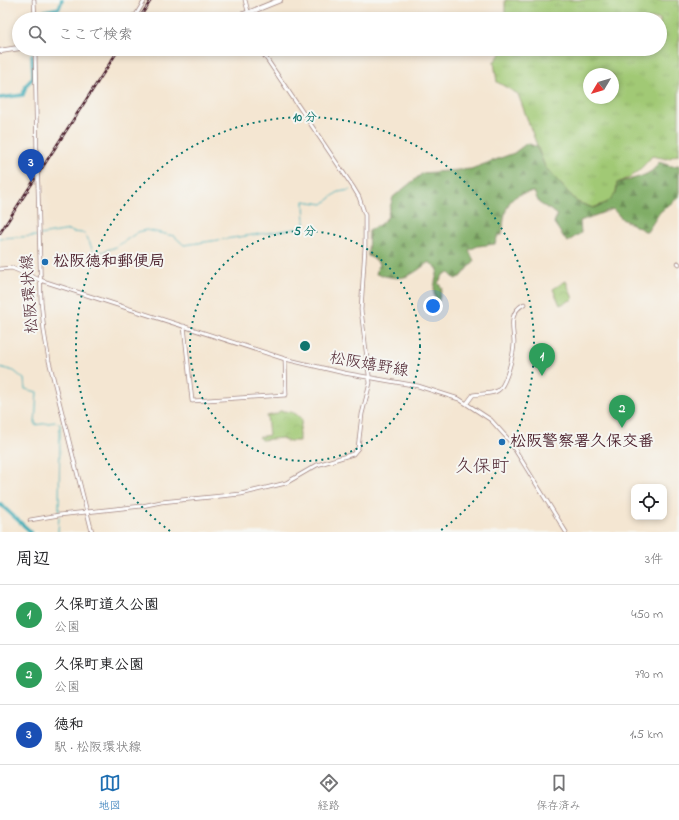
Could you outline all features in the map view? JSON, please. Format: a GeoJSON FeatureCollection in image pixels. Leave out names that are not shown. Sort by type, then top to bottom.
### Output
{"type":"FeatureCollection","features":[{"type":"Feature","properties":{"kind":"highway"},"geometry":{"type":"LineString","coordinates":[[250,12],[280,0]]}},
{"type":"Feature","properties":{"kind":"highway"},"geometry":{"type":"LineString","coordinates":[[0,51],[12,49]]}},
{"type":"Feature","properties":{"kind":"street"},"geometry":{"type":"LineString","coordinates":[[34,0],[34,12]]}},
{"type":"Feature","properties":{"kind":"street"},"geometry":{"type":"LineString","coordinates":[[138,12],[145,0]]}},
{"type":"Feature","properties":{"kind":"street"},"geometry":{"type":"LineString","coordinates":[[245,0],[248,12]]}},
{"type":"Feature","properties":{"kind":"street","name":"松阪環状線"},"geometry":{"type":"LineString","coordinates":[[35,56],[40,280],[44,329],[49,361],[92,532]]}},
{"type":"Feature","properties":{"kind":"street"},"geometry":{"type":"LineString","coordinates":[[30,520],[240,494],[264,489],[286,483],[317,465],[353,454],[358,448],[360,422],[370,378],[361,314],[365,225],[362,206],[353,187],[265,56]]}},
{"type":"Feature","properties":{"kind":"street","name":"松阪嬉野線"},"geometry":{"type":"LineString","coordinates":[[0,269],[12,268],[40,280],[285,359],[370,378],[435,390],[467,403],[491,420],[509,440],[566,532]]}},
{"type":"Feature","properties":{"kind":"street"},"geometry":{"type":"LineString","coordinates":[[467,403],[473,395],[496,392],[503,387],[513,347],[513,317],[516,310],[524,304]]}},
{"type":"Feature","properties":{"kind":"street"},"geometry":{"type":"LineString","coordinates":[[184,326],[192,400],[286,395],[285,359]]}},
{"type":"Feature","properties":{"kind":"green space"},"geometry":{"type":"Polygon","coordinates":[[[505,0],[679,0],[679,154],[667,159],[652,156],[637,172],[617,183],[616,194],[606,203],[593,208],[577,202],[545,167],[518,94],[497,82],[494,62],[499,56],[667,56],[667,12],[505,12],[505,0]]]}},
{"type":"Feature","properties":{"kind":"green space"},"geometry":{"type":"Polygon","coordinates":[[[527,143],[537,147],[545,167],[577,202],[593,208],[606,203],[616,194],[617,183],[647,174],[656,167],[659,162],[671,166],[679,165],[679,197],[660,212],[647,232],[622,219],[613,209],[580,221],[581,233],[567,242],[554,223],[557,214],[539,203],[534,192],[524,193],[517,196],[508,205],[504,218],[502,235],[498,235],[495,244],[478,246],[469,250],[474,261],[462,276],[455,279],[449,273],[444,274],[438,283],[442,288],[438,303],[434,295],[434,291],[438,269],[429,262],[410,275],[404,277],[399,278],[376,274],[379,264],[376,260],[368,256],[369,230],[379,225],[387,218],[393,197],[423,173],[471,169],[514,153],[527,143]]]}},
{"type":"Feature","properties":{"kind":"green space"},"geometry":{"type":"Polygon","coordinates":[[[566,281],[573,299],[560,305],[553,289],[566,281]]]}},
{"type":"Feature","properties":{"kind":"green space"},"geometry":{"type":"Polygon","coordinates":[[[280,411],[292,412],[302,420],[299,441],[286,441],[282,438],[261,440],[259,437],[269,435],[267,416],[276,414],[280,411]]]}},
{"type":"Feature","properties":{"kind":"waterway"},"geometry":{"type":"LineString","coordinates":[[43,12],[59,8],[62,0]]}},
{"type":"Feature","properties":{"kind":"waterway"},"geometry":{"type":"LineString","coordinates":[[0,98],[23,95],[26,85],[33,78],[32,56]]}},
{"type":"Feature","properties":{"kind":"waterway"},"geometry":{"type":"LineString","coordinates":[[40,235],[70,230],[72,232],[83,233],[87,237],[94,253],[96,254],[116,247],[138,232],[146,230],[174,236],[184,245],[301,228],[305,225],[304,201],[323,204],[338,192],[350,190]]}},
{"type":"Feature","properties":{"kind":"waterway"},"geometry":{"type":"LineString","coordinates":[[0,238],[37,236]]}},
{"type":"Feature","properties":{"kind":"waterway"},"geometry":{"type":"LineString","coordinates":[[0,367],[14,371],[24,379],[25,389],[37,392],[35,425],[55,422],[60,424],[59,513]]}},
{"type":"Feature","properties":{"kind":"waterway"},"geometry":{"type":"LineString","coordinates":[[0,504],[31,532]]}},
{"type":"Feature","properties":{"kind":"waterway"},"geometry":{"type":"LineString","coordinates":[[58,532],[59,517]]}},
{"type":"Feature","properties":{"kind":"railway"},"geometry":{"type":"LineString","coordinates":[[143,12],[151,0]]}},
{"type":"Feature","properties":{"kind":"railway"},"geometry":{"type":"LineString","coordinates":[[0,233],[114,56]]}},
{"type":"Feature","properties":{"kind":"place","name":"徳和"},"geometry":{"type":"Point","coordinates":[31,182]}},
{"type":"Feature","properties":{"kind":"place","name":"松阪徳和郵便局"},"geometry":{"type":"Point","coordinates":[45,262]}},
{"type":"Feature","properties":{"kind":"place","name":"久保町道久公園"},"geometry":{"type":"Point","coordinates":[542,376]}},
{"type":"Feature","properties":{"kind":"place","name":"久保町東公園"},"geometry":{"type":"Point","coordinates":[622,428]}},
{"type":"Feature","properties":{"kind":"place","name":"松阪警察署久保交番"},"geometry":{"type":"Point","coordinates":[502,442]}},
{"type":"Feature","properties":{"kind":"district","name":"久保町"},"geometry":{"type":"Point","coordinates":[482,468]}}]}
